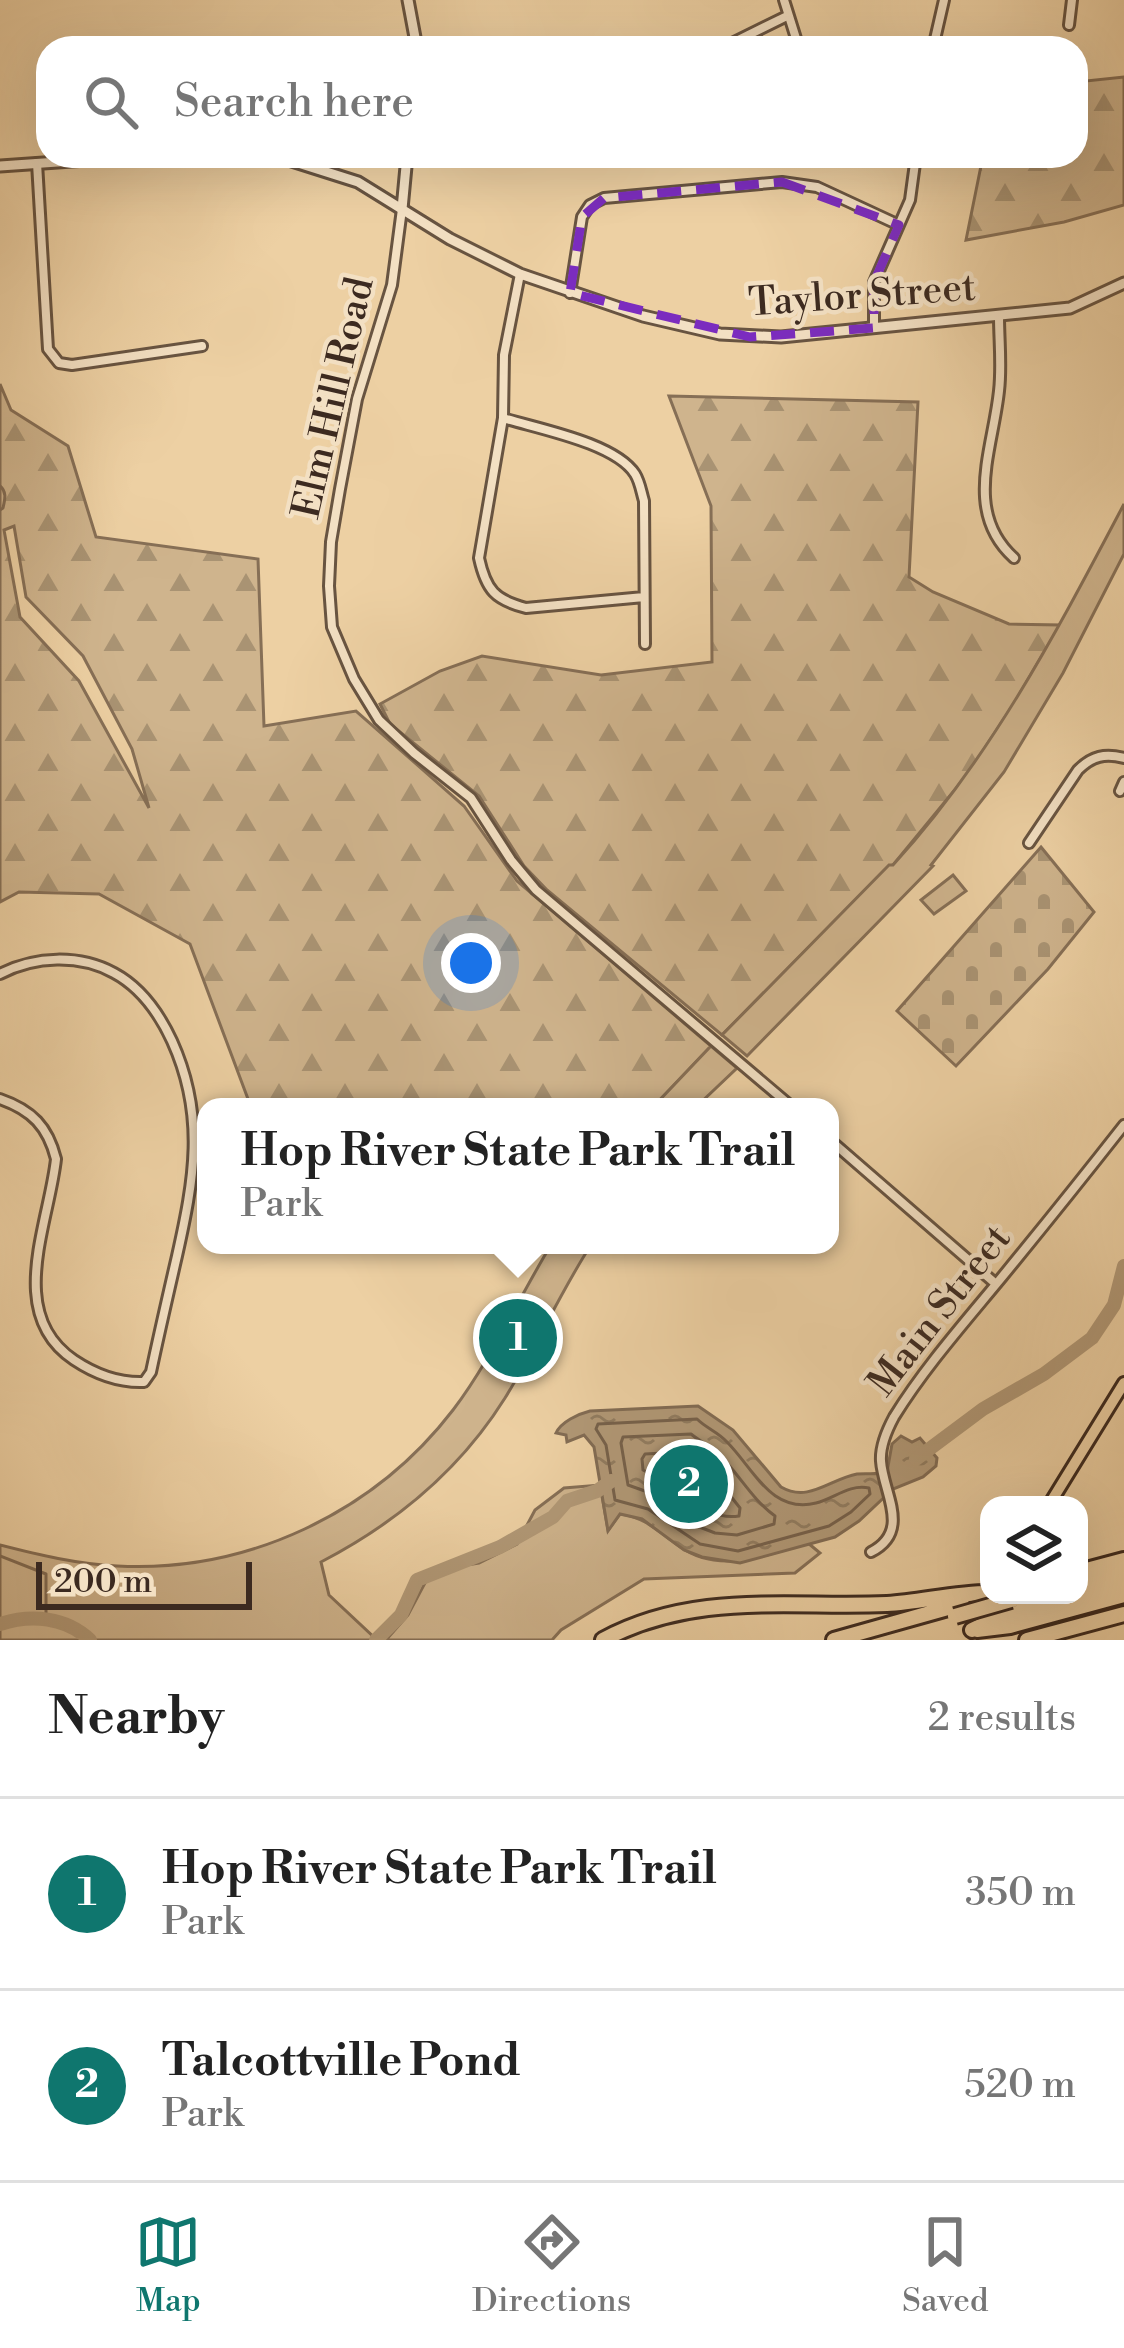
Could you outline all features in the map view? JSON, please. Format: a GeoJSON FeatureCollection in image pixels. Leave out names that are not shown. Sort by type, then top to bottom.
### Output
{"type":"FeatureCollection","features":[{"type":"Feature","properties":{"kind":"highway"},"geometry":{"type":"LineString","coordinates":[[1088,1570],[1124,1560]]}},
{"type":"Feature","properties":{"kind":"highway"},"geometry":{"type":"LineString","coordinates":[[1088,1580],[1124,1570]]}},
{"type":"Feature","properties":{"kind":"highway"},"geometry":{"type":"LineString","coordinates":[[968,1635],[989,1621],[1124,1584]]}},
{"type":"Feature","properties":{"kind":"highway"},"geometry":{"type":"LineString","coordinates":[[968,1635],[1124,1595]]}},
{"type":"Feature","properties":{"kind":"highway"},"geometry":{"type":"LineString","coordinates":[[835,1640],[980,1600]]}},
{"type":"Feature","properties":{"kind":"highway"},"geometry":{"type":"LineString","coordinates":[[603,1640],[647,1620],[698,1608],[962,1604]]}},
{"type":"Feature","properties":{"kind":"highway"},"geometry":{"type":"LineString","coordinates":[[868,1640],[962,1604]]}},
{"type":"Feature","properties":{"kind":"highway"},"geometry":{"type":"LineString","coordinates":[[1027,1640],[1124,1614]]}},
{"type":"Feature","properties":{"kind":"main road"},"geometry":{"type":"LineString","coordinates":[[1055,1496],[1124,1383]]}},
{"type":"Feature","properties":{"kind":"main road"},"geometry":{"type":"LineString","coordinates":[[968,1635],[991,1604]]}},
{"type":"Feature","properties":{"kind":"street"},"geometry":{"type":"LineString","coordinates":[[408,0],[415,36]]}},
{"type":"Feature","properties":{"kind":"street"},"geometry":{"type":"LineString","coordinates":[[784,0],[795,36]]}},
{"type":"Feature","properties":{"kind":"street"},"geometry":{"type":"LineString","coordinates":[[936,36],[944,0]]}},
{"type":"Feature","properties":{"kind":"street"},"geometry":{"type":"LineString","coordinates":[[1069,26],[1072,0]]}},
{"type":"Feature","properties":{"kind":"street"},"geometry":{"type":"LineString","coordinates":[[747,36],[788,16]]}},
{"type":"Feature","properties":{"kind":"street"},"geometry":{"type":"LineString","coordinates":[[0,166],[36,163]]}},
{"type":"Feature","properties":{"kind":"street"},"geometry":{"type":"LineString","coordinates":[[37,168],[48,349],[59,363],[202,346]]}},
{"type":"Feature","properties":{"kind":"street","name":"Taylor Street"},"geometry":{"type":"LineString","coordinates":[[314,168],[358,182],[449,239],[520,274],[643,316],[720,334],[782,337],[1070,308],[1124,284]]}},
{"type":"Feature","properties":{"kind":"street","name":"Elm Hill Road"},"geometry":{"type":"LineString","coordinates":[[406,168],[392,284],[357,399],[332,540],[329,586],[338,643],[379,720],[471,798],[536,890],[781,1098]]}},
{"type":"Feature","properties":{"kind":"street"},"geometry":{"type":"LineString","coordinates":[[874,328],[874,281],[910,200],[914,168]]}},
{"type":"Feature","properties":{"kind":"street"},"geometry":{"type":"LineString","coordinates":[[571,293],[582,217],[590,205],[604,198],[782,182],[817,188],[898,225]]}},
{"type":"Feature","properties":{"kind":"street"},"geometry":{"type":"LineString","coordinates":[[520,274],[504,356],[503,418],[479,558],[484,579],[508,604],[526,608],[644,597]]}},
{"type":"Feature","properties":{"kind":"street"},"geometry":{"type":"LineString","coordinates":[[999,316],[1000,388],[986,466],[986,518],[999,543],[1014,557]]}},
{"type":"Feature","properties":{"kind":"street"},"geometry":{"type":"LineString","coordinates":[[503,418],[609,450],[638,478],[644,501],[645,644]]}},
{"type":"Feature","properties":{"kind":"street"},"geometry":{"type":"LineString","coordinates":[[1029,843],[1088,760],[1102,755],[1124,758]]}},
{"type":"Feature","properties":{"kind":"street"},"geometry":{"type":"LineString","coordinates":[[0,974],[55,960],[99,965],[123,977],[156,1010],[187,1078],[195,1134],[191,1187],[151,1372],[144,1382],[114,1379],[66,1355],[38,1311],[34,1284],[56,1159],[39,1120],[0,1099]]}},
{"type":"Feature","properties":{"kind":"street","name":"Main Street"},"geometry":{"type":"LineString","coordinates":[[871,1552],[884,1545],[890,1533],[890,1493],[882,1470],[888,1427],[961,1324],[1124,1125]]}},
{"type":"Feature","properties":{"kind":"street"},"geometry":{"type":"LineString","coordinates":[[839,1148],[996,1284]]}},
{"type":"Feature","properties":{"kind":"highlighted area"},"geometry":{"type":"Polygon","coordinates":[[[782,182],[899,225],[874,282],[874,328],[750,337],[570,293],[582,217],[604,198],[782,182]]]}},
{"type":"Feature","properties":{"kind":"green space"},"geometry":{"type":"Polygon","coordinates":[[[1124,77],[1124,205],[1064,222],[966,240],[981,168],[1088,168],[1088,81],[1124,77]]]}},
{"type":"Feature","properties":{"kind":"green space"},"geometry":{"type":"Polygon","coordinates":[[[0,384],[11,410],[68,446],[96,537],[258,559],[264,726],[356,711],[464,806],[517,881],[711,1046],[662,1098],[248,1098],[190,944],[99,894],[19,892],[0,902],[0,384]],[[14,526],[4,530],[20,617],[79,681],[149,808],[132,749],[83,656],[26,597],[14,526]]]}},
{"type":"Feature","properties":{"kind":"green space"},"geometry":{"type":"Polygon","coordinates":[[[669,396],[918,402],[909,577],[1009,624],[1060,625],[967,775],[893,865],[722,1035],[547,890],[524,866],[479,796],[390,724],[380,704],[440,671],[482,656],[601,675],[712,662],[711,506],[669,396]]]}},
{"type":"Feature","properties":{"kind":"green space"},"geometry":{"type":"Polygon","coordinates":[[[1124,504],[1124,554],[1063,673],[1004,772],[933,866],[747,1056],[722,1035],[893,865],[961,781],[1047,646],[1124,504]]]}},
{"type":"Feature","properties":{"kind":"green space"},"geometry":{"type":"Polygon","coordinates":[[[1041,847],[1094,912],[1048,969],[956,1066],[897,1011],[1041,847]]]}},
{"type":"Feature","properties":{"kind":"green space"},"geometry":{"type":"Polygon","coordinates":[[[953,875],[966,891],[934,914],[921,900],[953,875]]]}},
{"type":"Feature","properties":{"kind":"green space"},"geometry":{"type":"Polygon","coordinates":[[[711,1046],[737,1068],[705,1098],[662,1098],[711,1046]]]}},
{"type":"Feature","properties":{"kind":"green space"},"geometry":{"type":"Polygon","coordinates":[[[546,1254],[586,1254],[516,1379],[468,1449],[400,1512],[321,1562],[329,1595],[377,1640],[0,1640],[0,1545],[117,1566],[166,1566],[260,1547],[304,1529],[385,1479],[453,1410],[546,1254]]]}},
{"type":"Feature","properties":{"kind":"green space"},"geometry":{"type":"Polygon","coordinates":[[[600,1485],[608,1530],[620,1514],[637,1518],[694,1555],[726,1561],[808,1543],[820,1553],[795,1573],[644,1579],[552,1640],[386,1640],[408,1615],[426,1581],[517,1544],[535,1510],[564,1488],[600,1485]]]}},
{"type":"Feature","properties":{"kind":"water"},"geometry":{"type":"Polygon","coordinates":[[[698,1406],[733,1430],[781,1487],[791,1491],[810,1491],[857,1474],[887,1472],[892,1444],[901,1436],[912,1442],[920,1438],[937,1458],[936,1466],[893,1489],[835,1537],[740,1563],[684,1550],[642,1519],[620,1514],[608,1531],[594,1447],[584,1435],[567,1442],[566,1435],[556,1433],[558,1429],[590,1411],[698,1406]]]}},
{"type":"Feature","properties":{"kind":"waterway"},"geometry":{"type":"LineString","coordinates":[[0,486],[5,496],[0,510]]}},
{"type":"Feature","properties":{"kind":"waterway"},"geometry":{"type":"LineString","coordinates":[[916,1459],[1092,1338],[1114,1305],[1124,1266]]}},
{"type":"Feature","properties":{"kind":"waterway"},"geometry":{"type":"LineString","coordinates":[[376,1640],[401,1615],[417,1580],[500,1547],[553,1517],[567,1501],[611,1481]]}},
{"type":"Feature","properties":{"kind":"waterway"},"geometry":{"type":"LineString","coordinates":[[0,1556],[46,1574],[46,1620]]}},
{"type":"Feature","properties":{"kind":"waterway"},"geometry":{"type":"LineString","coordinates":[[0,1624],[48,1620],[70,1626],[90,1640]]}},
{"type":"Feature","properties":{"kind":"place","name":"Hop River State Park Trail"},"geometry":{"type":"Point","coordinates":[518,1338]}},
{"type":"Feature","properties":{"kind":"place","name":"Talcottville Pond"},"geometry":{"type":"Point","coordinates":[689,1484]}}]}
